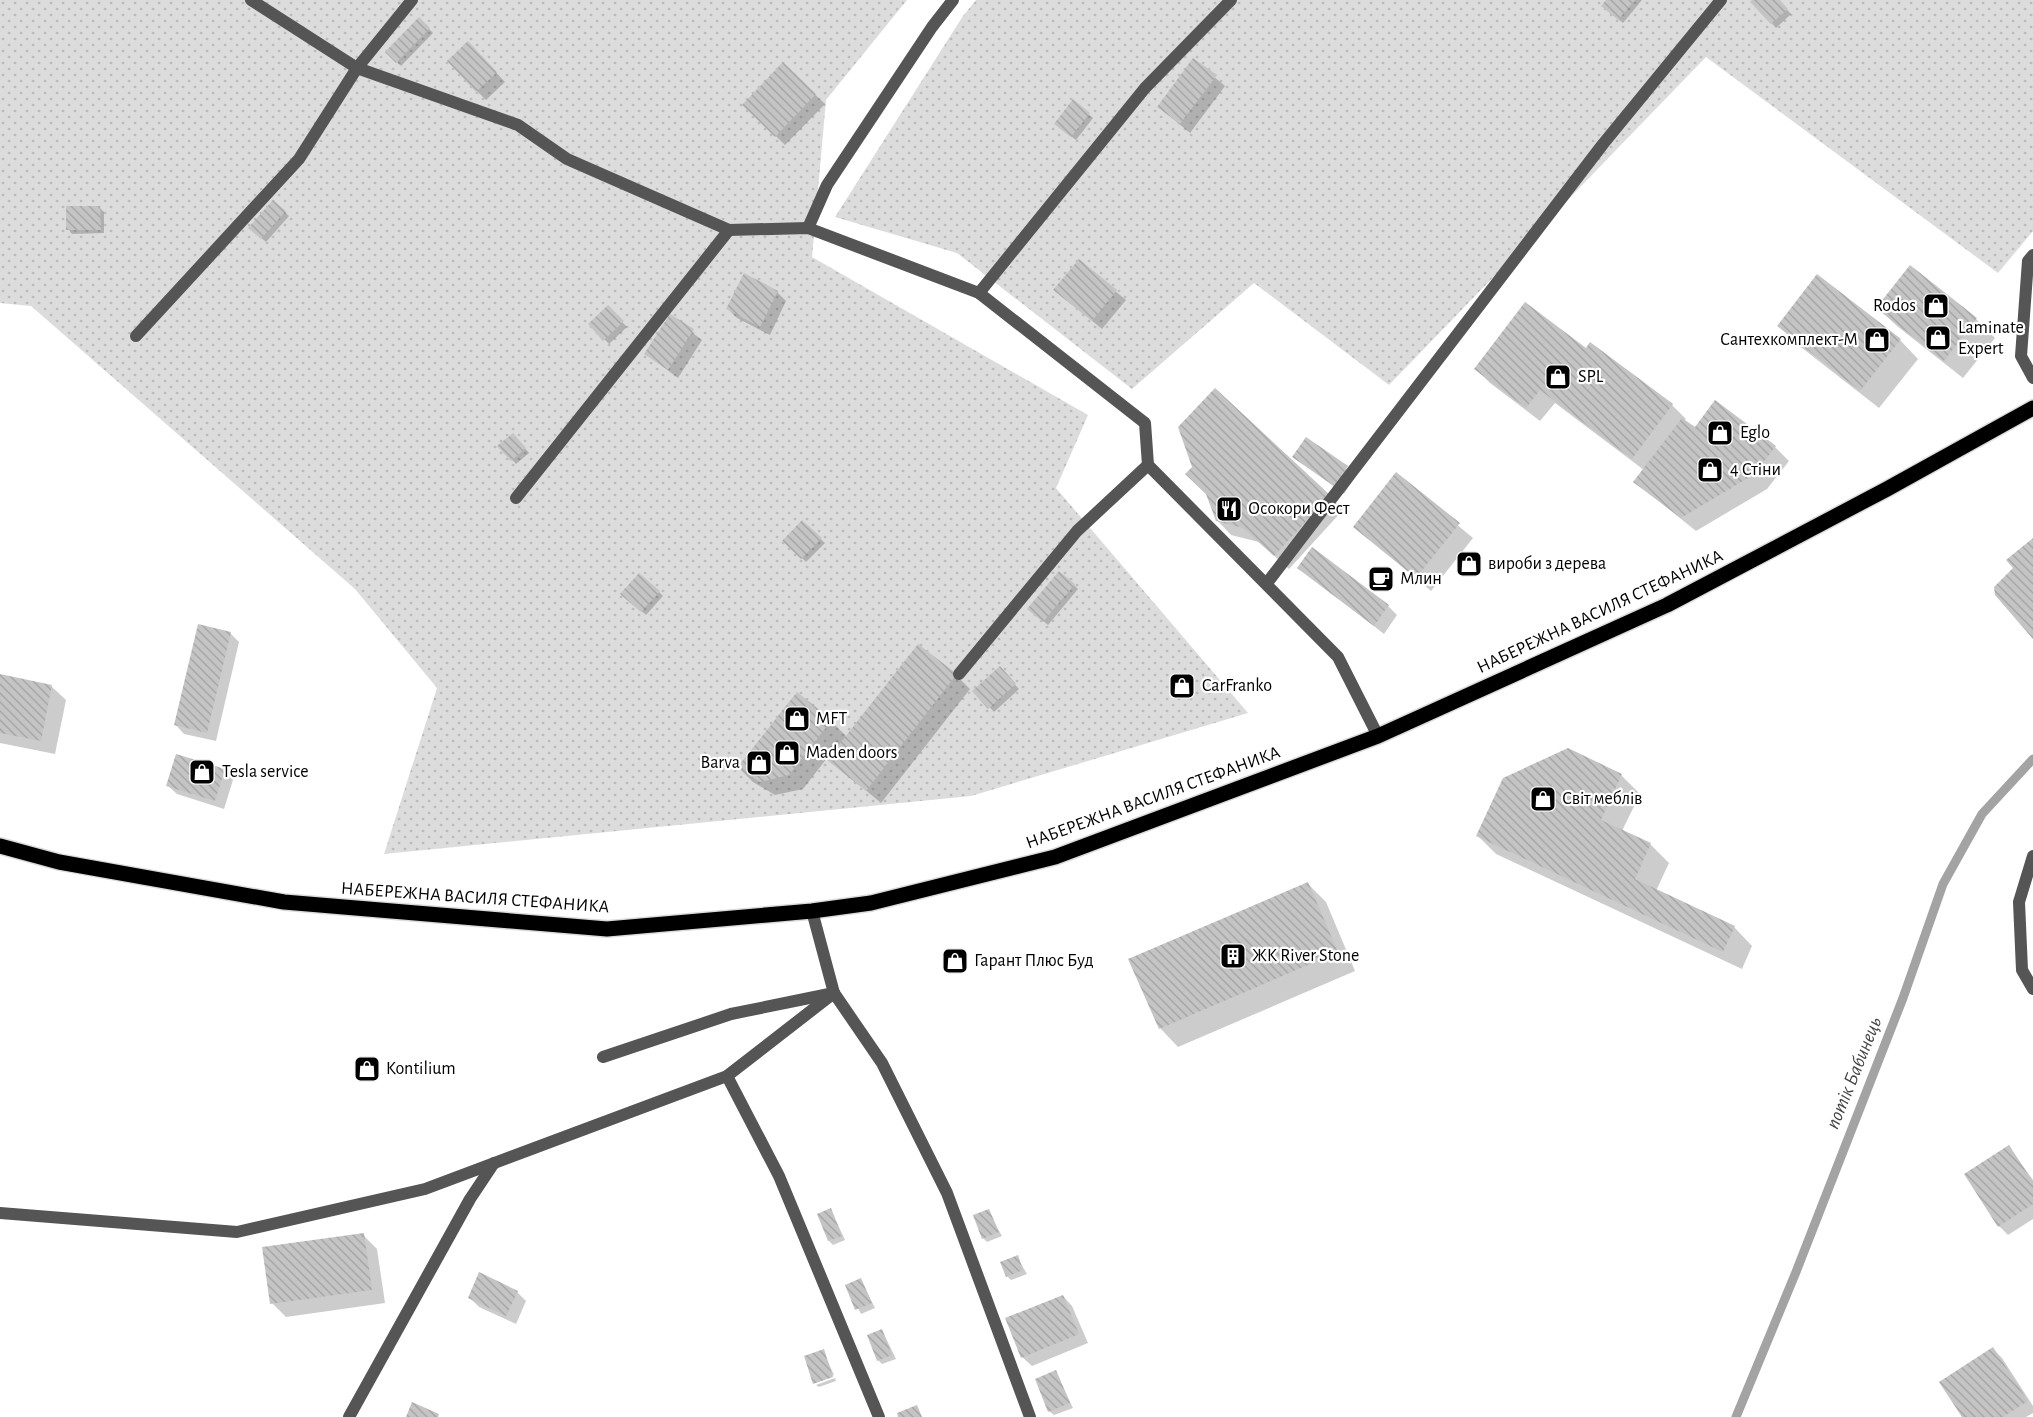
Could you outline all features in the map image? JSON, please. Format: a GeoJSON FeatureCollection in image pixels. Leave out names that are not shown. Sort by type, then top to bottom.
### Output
{"type":"FeatureCollection","features":[{"type":"Feature","properties":{"kind":"main road","name":"НАБЕРЕЖНА ВАСИЛЯ СТЕФАНИКА"},"geometry":{"type":"LineString","coordinates":[[0,846],[59,862],[284,902],[607,929],[812,911],[871,903],[1055,857],[1378,736],[1666,605],[1887,489],[2033,408]]}},
{"type":"Feature","properties":{"kind":"street"},"geometry":{"type":"LineString","coordinates":[[251,0],[357,68],[518,125],[567,159],[729,230],[808,228],[979,293],[1145,423],[1148,465],[1338,657],[1378,736]]}},
{"type":"Feature","properties":{"kind":"street"},"geometry":{"type":"LineString","coordinates":[[136,336],[299,159],[357,68],[412,0]]}},
{"type":"Feature","properties":{"kind":"street"},"geometry":{"type":"LineString","coordinates":[[808,228],[826,185],[932,27],[953,0]]}},
{"type":"Feature","properties":{"kind":"street"},"geometry":{"type":"LineString","coordinates":[[979,293],[1145,88],[1231,0]]}},
{"type":"Feature","properties":{"kind":"street"},"geometry":{"type":"LineString","coordinates":[[1267,583],[1603,144],[1721,0]]}},
{"type":"Feature","properties":{"kind":"street"},"geometry":{"type":"LineString","coordinates":[[516,498],[729,230]]}},
{"type":"Feature","properties":{"kind":"street"},"geometry":{"type":"LineString","coordinates":[[2033,255],[2028,261],[2022,356],[2033,378]]}},
{"type":"Feature","properties":{"kind":"street"},"geometry":{"type":"LineString","coordinates":[[959,674],[1077,531],[1148,465]]}},
{"type":"Feature","properties":{"kind":"street"},"geometry":{"type":"LineString","coordinates":[[2033,856],[2019,902],[2022,970],[2033,989]]}},
{"type":"Feature","properties":{"kind":"street"},"geometry":{"type":"LineString","coordinates":[[812,911],[834,993],[882,1063],[947,1193],[1030,1417]]}},
{"type":"Feature","properties":{"kind":"street"},"geometry":{"type":"LineString","coordinates":[[603,1057],[730,1014],[834,993]]}},
{"type":"Feature","properties":{"kind":"street"},"geometry":{"type":"LineString","coordinates":[[0,1213],[237,1232],[426,1189],[727,1076],[834,993]]}},
{"type":"Feature","properties":{"kind":"street"},"geometry":{"type":"LineString","coordinates":[[727,1076],[779,1176],[879,1417]]}},
{"type":"Feature","properties":{"kind":"street"},"geometry":{"type":"LineString","coordinates":[[349,1417],[470,1199],[494,1163]]}},
{"type":"Feature","properties":{"kind":"shaded area"},"geometry":{"type":"Polygon","coordinates":[[[0,0],[907,0],[826,100],[812,257],[1088,415],[1056,488],[1248,713],[971,796],[384,854],[437,688],[355,589],[31,306],[0,303],[0,0]]]}},
{"type":"Feature","properties":{"kind":"shaded area"},"geometry":{"type":"Polygon","coordinates":[[[976,0],[2033,0],[2033,231],[1998,273],[1706,57],[1389,385],[1254,283],[1132,389],[957,253],[835,217],[963,16],[976,0]]]}},
{"type":"Feature","properties":{"kind":"building"},"geometry":{"type":"Polygon","coordinates":[[[1606,0],[1635,0],[1618,20],[1601,6],[1606,0]]]}},
{"type":"Feature","properties":{"kind":"building"},"geometry":{"type":"Polygon","coordinates":[[[1752,0],[1780,0],[1788,9],[1771,24],[1750,2],[1752,0]]]}},
{"type":"Feature","properties":{"kind":"building"},"geometry":{"type":"Polygon","coordinates":[[[419,17],[430,28],[396,63],[385,52],[419,17]]]}},
{"type":"Feature","properties":{"kind":"building"},"geometry":{"type":"Polygon","coordinates":[[[468,41],[497,72],[476,92],[447,61],[468,41]]]}},
{"type":"Feature","properties":{"kind":"building"},"geometry":{"type":"Polygon","coordinates":[[[1193,58],[1217,75],[1180,124],[1157,107],[1193,58]]]}},
{"type":"Feature","properties":{"kind":"building"},"geometry":{"type":"Polygon","coordinates":[[[783,62],[816,94],[775,137],[742,105],[783,62]]]}},
{"type":"Feature","properties":{"kind":"building"},"geometry":{"type":"Polygon","coordinates":[[[1073,99],[1090,113],[1071,137],[1054,124],[1073,99]]]}},
{"type":"Feature","properties":{"kind":"building"},"geometry":{"type":"Polygon","coordinates":[[[273,200],[286,211],[261,239],[248,228],[273,200]]]}},
{"type":"Feature","properties":{"kind":"building"},"geometry":{"type":"Polygon","coordinates":[[[66,206],[100,206],[101,230],[66,230],[66,206]]]}},
{"type":"Feature","properties":{"kind":"building"},"geometry":{"type":"Polygon","coordinates":[[[1079,259],[1117,290],[1092,321],[1053,290],[1079,259]]]}},
{"type":"Feature","properties":{"kind":"building"},"geometry":{"type":"Polygon","coordinates":[[[1910,265],[1977,318],[1944,361],[1876,308],[1910,265]]]}},
{"type":"Feature","properties":{"kind":"building"},"geometry":{"type":"Polygon","coordinates":[[[744,273],[778,291],[760,327],[726,309],[744,273]]]}},
{"type":"Feature","properties":{"kind":"building"},"geometry":{"type":"Polygon","coordinates":[[[1817,274],[1901,339],[1860,391],[1777,326],[1817,274]]]}},
{"type":"Feature","properties":{"kind":"building"},"geometry":{"type":"Polygon","coordinates":[[[1525,302],[1586,348],[1590,342],[1673,404],[1632,459],[1540,390],[1526,408],[1474,369],[1525,302]]]}},
{"type":"Feature","properties":{"kind":"building"},"geometry":{"type":"Polygon","coordinates":[[[608,305],[624,321],[603,341],[588,324],[608,305]]]}},
{"type":"Feature","properties":{"kind":"building"},"geometry":{"type":"Polygon","coordinates":[[[670,314],[694,329],[668,370],[644,354],[670,314]]]}},
{"type":"Feature","properties":{"kind":"building"},"geometry":{"type":"Polygon","coordinates":[[[1215,388],[1330,495],[1274,556],[1243,528],[1216,521],[1206,494],[1185,474],[1192,467],[1178,427],[1215,388]]]}},
{"type":"Feature","properties":{"kind":"building"},"geometry":{"type":"Polygon","coordinates":[[[1715,400],[1776,446],[1753,475],[1681,518],[1633,482],[1682,418],[1695,427],[1715,400]]]}},
{"type":"Feature","properties":{"kind":"building"},"geometry":{"type":"Polygon","coordinates":[[[513,433],[526,448],[511,461],[497,446],[513,433]]]}},
{"type":"Feature","properties":{"kind":"building"},"geometry":{"type":"Polygon","coordinates":[[[1306,437],[1348,466],[1334,486],[1292,457],[1306,437]]]}},
{"type":"Feature","properties":{"kind":"building"},"geometry":{"type":"Polygon","coordinates":[[[1396,472],[1460,523],[1416,578],[1353,527],[1396,472]]]}},
{"type":"Feature","properties":{"kind":"building"},"geometry":{"type":"Polygon","coordinates":[[[802,520],[822,538],[801,559],[782,541],[802,520]]]}},
{"type":"Feature","properties":{"kind":"building"},"geometry":{"type":"Polygon","coordinates":[[[2033,538],[2033,639],[1995,595],[1994,587],[2013,568],[2006,560],[2033,538]]]}},
{"type":"Feature","properties":{"kind":"building"},"geometry":{"type":"Polygon","coordinates":[[[1312,547],[1389,605],[1374,626],[1297,568],[1312,547]]]}},
{"type":"Feature","properties":{"kind":"building"},"geometry":{"type":"Polygon","coordinates":[[[1059,571],[1075,584],[1043,622],[1027,609],[1059,571]]]}},
{"type":"Feature","properties":{"kind":"building"},"geometry":{"type":"Polygon","coordinates":[[[639,573],[660,591],[641,612],[620,594],[639,573]]]}},
{"type":"Feature","properties":{"kind":"building"},"geometry":{"type":"Polygon","coordinates":[[[198,624],[231,632],[207,733],[174,725],[198,624]]]}},
{"type":"Feature","properties":{"kind":"building"},"geometry":{"type":"Polygon","coordinates":[[[918,644],[957,674],[866,791],[827,760],[918,644]]]}},
{"type":"Feature","properties":{"kind":"building"},"geometry":{"type":"Polygon","coordinates":[[[1000,666],[1016,684],[988,709],[972,691],[1000,666]]]}},
{"type":"Feature","properties":{"kind":"building"},"geometry":{"type":"Polygon","coordinates":[[[0,674],[52,685],[41,741],[0,733],[0,674]]]}},
{"type":"Feature","properties":{"kind":"building"},"geometry":{"type":"Polygon","coordinates":[[[797,692],[832,720],[789,775],[760,782],[737,768],[797,692]]]}},
{"type":"Feature","properties":{"kind":"building"},"geometry":{"type":"Polygon","coordinates":[[[1568,748],[1622,774],[1601,820],[1651,843],[1635,879],[1735,926],[1723,952],[1476,836],[1503,778],[1568,748]]]}},
{"type":"Feature","properties":{"kind":"building"},"geometry":{"type":"Polygon","coordinates":[[[176,754],[225,769],[215,801],[166,786],[176,754]]]}},
{"type":"Feature","properties":{"kind":"building","name":"ЖК River Stone"},"geometry":{"type":"Polygon","coordinates":[[[1308,882],[1338,952],[1159,1029],[1128,959],[1308,882]]]}},
{"type":"Feature","properties":{"kind":"building"},"geometry":{"type":"Polygon","coordinates":[[[2009,1145],[2033,1182],[2033,1204],[1998,1227],[1964,1174],[2009,1145]]]}},
{"type":"Feature","properties":{"kind":"building"},"geometry":{"type":"Polygon","coordinates":[[[831,1208],[842,1236],[828,1241],[817,1214],[831,1208]]]}},
{"type":"Feature","properties":{"kind":"building"},"geometry":{"type":"Polygon","coordinates":[[[989,1209],[999,1232],[982,1239],[973,1215],[989,1209]]]}},
{"type":"Feature","properties":{"kind":"building"},"geometry":{"type":"Polygon","coordinates":[[[364,1233],[372,1290],[270,1304],[262,1247],[364,1233]]]}},
{"type":"Feature","properties":{"kind":"building"},"geometry":{"type":"Polygon","coordinates":[[[1018,1255],[1023,1270],[1006,1277],[1000,1262],[1018,1255]]]}},
{"type":"Feature","properties":{"kind":"building"},"geometry":{"type":"Polygon","coordinates":[[[479,1272],[518,1291],[506,1316],[468,1298],[479,1272]]]}},
{"type":"Feature","properties":{"kind":"building"},"geometry":{"type":"Polygon","coordinates":[[[861,1278],[872,1303],[855,1310],[845,1285],[861,1278]]]}},
{"type":"Feature","properties":{"kind":"building"},"geometry":{"type":"Polygon","coordinates":[[[1063,1295],[1079,1334],[1021,1358],[1005,1318],[1063,1295]]]}},
{"type":"Feature","properties":{"kind":"building"},"geometry":{"type":"Polygon","coordinates":[[[882,1329],[892,1355],[877,1361],[867,1335],[882,1329]]]}},
{"type":"Feature","properties":{"kind":"building"},"geometry":{"type":"Polygon","coordinates":[[[1993,1347],[2028,1401],[2003,1417],[1962,1417],[1939,1382],[1993,1347]]]}},
{"type":"Feature","properties":{"kind":"building"},"geometry":{"type":"Polygon","coordinates":[[[824,1349],[833,1377],[813,1384],[804,1356],[824,1349]]]}},
{"type":"Feature","properties":{"kind":"building"},"geometry":{"type":"Polygon","coordinates":[[[1056,1370],[1070,1403],[1048,1412],[1035,1379],[1056,1370]]]}},
{"type":"Feature","properties":{"kind":"building"},"geometry":{"type":"Polygon","coordinates":[[[412,1402],[439,1414],[438,1417],[406,1417],[412,1402]]]}},
{"type":"Feature","properties":{"kind":"building"},"geometry":{"type":"Polygon","coordinates":[[[917,1405],[922,1417],[898,1417],[897,1413],[917,1405]]]}},
{"type":"Feature","properties":{"kind":"waterway","name":"потік Бабинець"},"geometry":{"type":"LineString","coordinates":[[1736,1417],[1796,1272],[1903,998],[1943,884],[1982,814],[2033,759]]}},
{"type":"Feature","properties":{"kind":"place","name":"Rodos"},"geometry":{"type":"Point","coordinates":[1936,306]}},
{"type":"Feature","properties":{"kind":"place","name":"Laminate Expert"},"geometry":{"type":"Point","coordinates":[1938,338]}},
{"type":"Feature","properties":{"kind":"place","name":"Сантехкомплект-М"},"geometry":{"type":"Point","coordinates":[1877,340]}},
{"type":"Feature","properties":{"kind":"place","name":"SPL"},"geometry":{"type":"Point","coordinates":[1558,377]}},
{"type":"Feature","properties":{"kind":"place","name":"Eglo"},"geometry":{"type":"Point","coordinates":[1720,433]}},
{"type":"Feature","properties":{"kind":"place","name":"4 Стіни"},"geometry":{"type":"Point","coordinates":[1710,470]}},
{"type":"Feature","properties":{"kind":"place","name":"Осокори Фест"},"geometry":{"type":"Point","coordinates":[1229,509]}},
{"type":"Feature","properties":{"kind":"place","name":"вироби з дерева"},"geometry":{"type":"Point","coordinates":[1469,564]}},
{"type":"Feature","properties":{"kind":"place","name":"Млин"},"geometry":{"type":"Point","coordinates":[1381,579]}},
{"type":"Feature","properties":{"kind":"place","name":"CarFranko"},"geometry":{"type":"Point","coordinates":[1182,686]}},
{"type":"Feature","properties":{"kind":"place","name":"MFT"},"geometry":{"type":"Point","coordinates":[797,719]}},
{"type":"Feature","properties":{"kind":"place","name":"Maden doors"},"geometry":{"type":"Point","coordinates":[787,753]}},
{"type":"Feature","properties":{"kind":"place","name":"Barva"},"geometry":{"type":"Point","coordinates":[759,763]}},
{"type":"Feature","properties":{"kind":"place","name":"Tesla service"},"geometry":{"type":"Point","coordinates":[202,772]}},
{"type":"Feature","properties":{"kind":"place","name":"Світ меблів"},"geometry":{"type":"Point","coordinates":[1543,799]}},
{"type":"Feature","properties":{"kind":"place","name":"ЖК River Stone"},"geometry":{"type":"Point","coordinates":[1233,956]}},
{"type":"Feature","properties":{"kind":"place","name":"Гарант Плюс Буд"},"geometry":{"type":"Point","coordinates":[955,961]}},
{"type":"Feature","properties":{"kind":"place","name":"Kontilium"},"geometry":{"type":"Point","coordinates":[367,1069]}}]}
